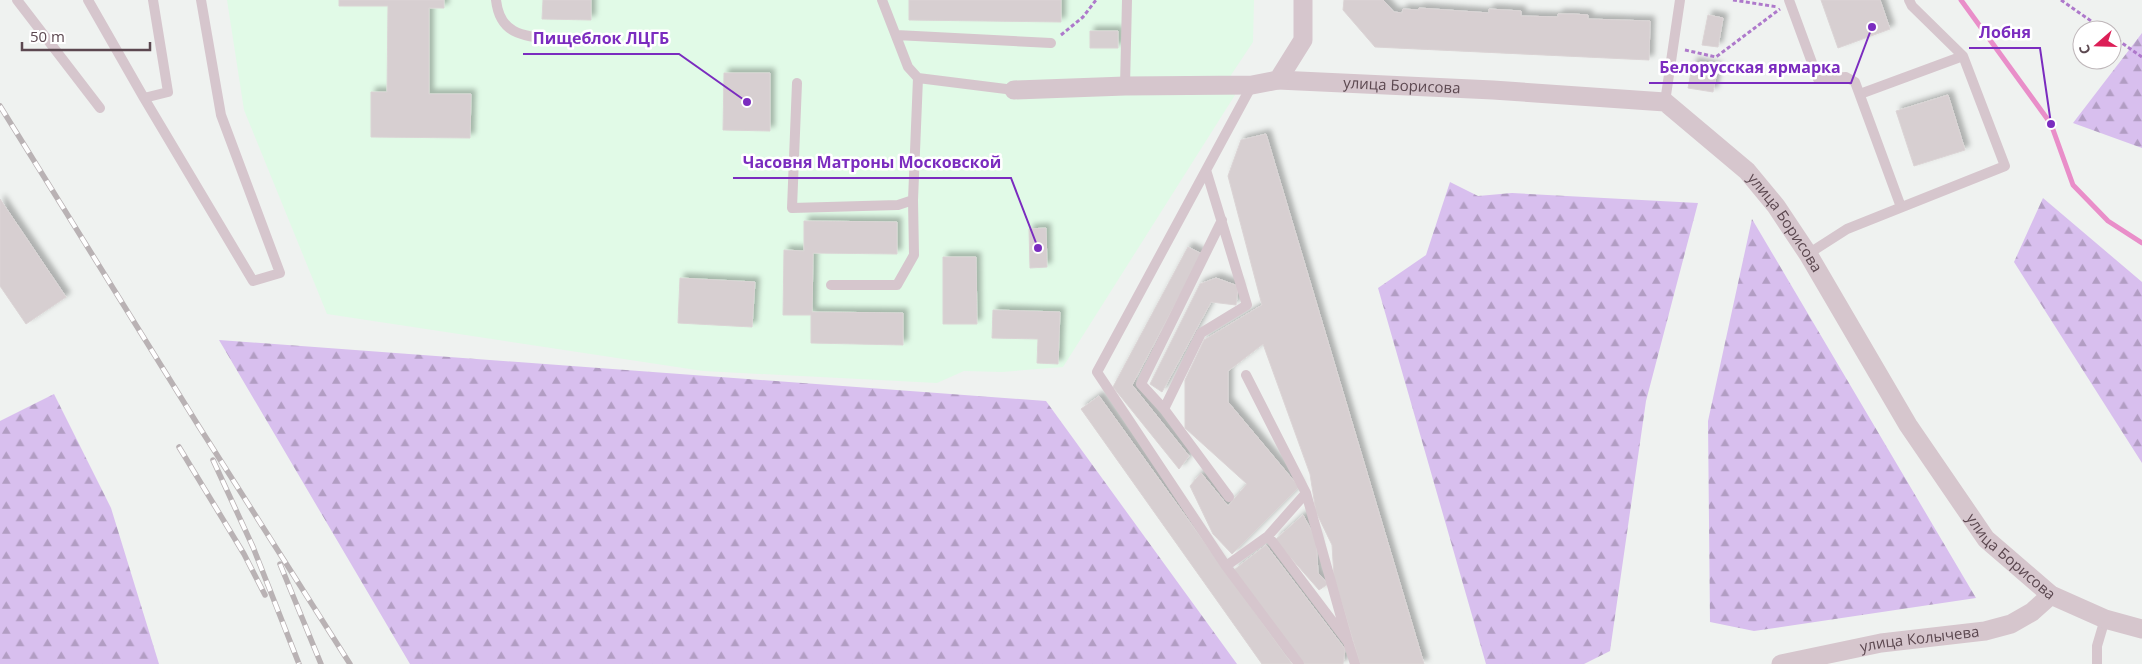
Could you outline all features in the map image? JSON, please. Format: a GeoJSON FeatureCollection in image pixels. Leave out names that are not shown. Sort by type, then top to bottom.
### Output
{"type":"FeatureCollection","features":[{"type":"Feature","properties":{"kind":"street"},"geometry":{"type":"LineString","coordinates":[[1278,80],[1304,40],[1304,0]]}},
{"type":"Feature","properties":{"kind":"street","name":"улица Борисова"},"geometry":{"type":"LineString","coordinates":[[1014,90],[1125,86],[1252,85],[1278,80],[1485,90],[1664,102],[1747,171],[1776,206],[1808,254],[1908,425],[1986,539],[2051,595],[2106,620],[2142,629]]}},
{"type":"Feature","properties":{"kind":"street","name":"улица Колычева"},"geometry":{"type":"LineString","coordinates":[[1780,664],[1881,643],[1985,631],[2011,624],[2032,612],[2051,595]]}},
{"type":"Feature","properties":{"kind":"lane"},"geometry":{"type":"LineString","coordinates":[[17,0],[100,108]]}},
{"type":"Feature","properties":{"kind":"lane"},"geometry":{"type":"LineString","coordinates":[[88,0],[253,281],[280,273],[221,115],[201,0]]}},
{"type":"Feature","properties":{"kind":"lane"},"geometry":{"type":"LineString","coordinates":[[144,98],[168,92],[153,0]]}},
{"type":"Feature","properties":{"kind":"lane"},"geometry":{"type":"LineString","coordinates":[[496,0],[501,20],[511,30],[527,36],[553,38]]}},
{"type":"Feature","properties":{"kind":"lane"},"geometry":{"type":"LineString","coordinates":[[882,0],[908,67],[918,78],[1014,90]]}},
{"type":"Feature","properties":{"kind":"lane"},"geometry":{"type":"LineString","coordinates":[[1125,86],[1127,0]]}},
{"type":"Feature","properties":{"kind":"lane"},"geometry":{"type":"LineString","coordinates":[[1664,102],[1680,0]]}},
{"type":"Feature","properties":{"kind":"lane"},"geometry":{"type":"LineString","coordinates":[[1789,0],[1818,79],[1851,77],[1860,94],[1901,207]]}},
{"type":"Feature","properties":{"kind":"lane"},"geometry":{"type":"LineString","coordinates":[[1808,254],[1847,229],[2005,166],[1964,56],[1912,6],[1909,0]]}},
{"type":"Feature","properties":{"kind":"lane"},"geometry":{"type":"LineString","coordinates":[[896,35],[1051,43]]}},
{"type":"Feature","properties":{"kind":"lane"},"geometry":{"type":"LineString","coordinates":[[1860,94],[1964,56]]}},
{"type":"Feature","properties":{"kind":"lane"},"geometry":{"type":"LineString","coordinates":[[831,285],[897,286],[914,254],[913,200],[918,78]]}},
{"type":"Feature","properties":{"kind":"lane"},"geometry":{"type":"LineString","coordinates":[[797,82],[792,208],[898,205],[913,200]]}},
{"type":"Feature","properties":{"kind":"lane"},"geometry":{"type":"LineString","coordinates":[[1252,85],[1097,372],[1226,566],[1298,664]]}},
{"type":"Feature","properties":{"kind":"lane"},"geometry":{"type":"LineString","coordinates":[[1164,409],[1201,334],[1247,305],[1206,170]]}},
{"type":"Feature","properties":{"kind":"lane"},"geometry":{"type":"LineString","coordinates":[[1222,220],[1141,384],[1164,409],[1229,497]]}},
{"type":"Feature","properties":{"kind":"lane"},"geometry":{"type":"LineString","coordinates":[[1246,374],[1306,492],[1355,664]]}},
{"type":"Feature","properties":{"kind":"lane"},"geometry":{"type":"LineString","coordinates":[[1226,566],[1268,536],[1306,492]]}},
{"type":"Feature","properties":{"kind":"lane"},"geometry":{"type":"LineString","coordinates":[[1268,536],[1348,642]]}},
{"type":"Feature","properties":{"kind":"lane"},"geometry":{"type":"LineString","coordinates":[[2097,664],[2098,646],[2106,620]]}},
{"type":"Feature","properties":{"kind":"path"},"geometry":{"type":"LineString","coordinates":[[1051,43],[1083,17],[1096,0]]}},
{"type":"Feature","properties":{"kind":"path"},"geometry":{"type":"LineString","coordinates":[[1673,48],[1716,57],[1782,8],[1733,0]]}},
{"type":"Feature","properties":{"kind":"path"},"geometry":{"type":"LineString","coordinates":[[2061,0],[2090,20]]}},
{"type":"Feature","properties":{"kind":"path"},"geometry":{"type":"LineString","coordinates":[[2122,43],[2142,57]]}},
{"type":"Feature","properties":{"kind":"shaded area"},"geometry":{"type":"Polygon","coordinates":[[[227,0],[1254,0],[1253,42],[1231,75],[1235,95],[1063,367],[1002,372],[964,371],[937,383],[703,371],[327,314],[244,110],[227,0]]]}},
{"type":"Feature","properties":{"kind":"green space"},"geometry":{"type":"Polygon","coordinates":[[[2142,33],[2142,148],[2073,123],[2114,70],[2122,70],[2122,59],[2142,33]]]}},
{"type":"Feature","properties":{"kind":"green space"},"geometry":{"type":"Polygon","coordinates":[[[1450,182],[1478,196],[1512,193],[1698,203],[1646,401],[1610,651],[1584,664],[1486,664],[1378,288],[1426,255],[1450,182]]]}},
{"type":"Feature","properties":{"kind":"green space"},"geometry":{"type":"Polygon","coordinates":[[[2043,198],[2142,282],[2142,463],[2014,262],[2043,198]]]}},
{"type":"Feature","properties":{"kind":"green space"},"geometry":{"type":"Polygon","coordinates":[[[1752,219],[1976,598],[1754,631],[1710,622],[1708,421],[1752,219]]]}},
{"type":"Feature","properties":{"kind":"green space"},"geometry":{"type":"Polygon","coordinates":[[[219,340],[1046,401],[1237,664],[410,664],[219,340]]]}},
{"type":"Feature","properties":{"kind":"green space"},"geometry":{"type":"Polygon","coordinates":[[[54,394],[111,508],[159,664],[0,664],[0,421],[54,394]]]}},
{"type":"Feature","properties":{"kind":"building"},"geometry":{"type":"Polygon","coordinates":[[[339,0],[444,0],[444,8],[429,8],[429,94],[471,94],[470,138],[371,137],[371,92],[387,92],[388,6],[339,6],[339,0]]]}},
{"type":"Feature","properties":{"kind":"building"},"geometry":{"type":"Polygon","coordinates":[[[543,0],[591,0],[591,20],[542,19],[543,0]]]}},
{"type":"Feature","properties":{"kind":"building"},"geometry":{"type":"Polygon","coordinates":[[[909,0],[1061,0],[1061,22],[909,20],[909,0]]]}},
{"type":"Feature","properties":{"kind":"building"},"geometry":{"type":"Polygon","coordinates":[[[1344,0],[1383,0],[1394,12],[1402,13],[1403,9],[1419,10],[1419,8],[1489,13],[1489,9],[1521,11],[1521,16],[1558,17],[1558,14],[1573,14],[1588,15],[1588,19],[1650,21],[1649,60],[1375,47],[1343,10],[1344,0]]]}},
{"type":"Feature","properties":{"kind":"building"},"geometry":{"type":"Polygon","coordinates":[[[1821,0],[1880,0],[1890,29],[1838,48],[1821,0]]]}},
{"type":"Feature","properties":{"kind":"building"},"geometry":{"type":"Polygon","coordinates":[[[1708,15],[1723,18],[1718,47],[1702,45],[1708,15]]]}},
{"type":"Feature","properties":{"kind":"building"},"geometry":{"type":"Polygon","coordinates":[[[1090,31],[1118,31],[1118,48],[1090,48],[1090,31]]]}},
{"type":"Feature","properties":{"kind":"building"},"geometry":{"type":"Polygon","coordinates":[[[1693,62],[1718,67],[1713,92],[1688,88],[1693,62]]]}},
{"type":"Feature","properties":{"kind":"building"},"geometry":{"type":"Polygon","coordinates":[[[724,73],[770,73],[770,131],[723,130],[724,73]]]}},
{"type":"Feature","properties":{"kind":"building"},"geometry":{"type":"Polygon","coordinates":[[[1948,95],[1965,150],[1914,166],[1896,111],[1948,95]]]}},
{"type":"Feature","properties":{"kind":"building"},"geometry":{"type":"Polygon","coordinates":[[[1266,134],[1424,664],[1360,664],[1334,577],[1332,545],[1316,512],[1310,474],[1263,344],[1228,371],[1228,402],[1299,487],[1232,554],[1213,534],[1190,486],[1201,473],[1228,506],[1247,484],[1185,428],[1185,380],[1204,340],[1262,305],[1228,176],[1241,140],[1266,134]]]}},
{"type":"Feature","properties":{"kind":"building"},"geometry":{"type":"Polygon","coordinates":[[[0,199],[66,297],[26,324],[0,286],[0,199]]]}},
{"type":"Feature","properties":{"kind":"building"},"geometry":{"type":"Polygon","coordinates":[[[804,221],[897,222],[897,254],[813,253],[812,312],[903,313],[903,345],[811,343],[811,315],[783,315],[784,250],[804,251],[804,221]]]}},
{"type":"Feature","properties":{"kind":"building"},"geometry":{"type":"Polygon","coordinates":[[[1046,228],[1047,267],[1030,268],[1029,229],[1046,228]]]}},
{"type":"Feature","properties":{"kind":"building"},"geometry":{"type":"Polygon","coordinates":[[[1188,247],[1202,254],[1132,385],[1189,456],[1179,469],[1113,387],[1188,247]]]}},
{"type":"Feature","properties":{"kind":"building"},"geometry":{"type":"Polygon","coordinates":[[[943,257],[976,257],[977,324],[943,324],[943,257]]]}},
{"type":"Feature","properties":{"kind":"building"},"geometry":{"type":"Polygon","coordinates":[[[680,278],[755,282],[752,327],[678,323],[680,278]]]}},
{"type":"Feature","properties":{"kind":"building"},"geometry":{"type":"Polygon","coordinates":[[[1216,278],[1238,286],[1236,305],[1211,302],[1162,392],[1150,384],[1200,284],[1216,278]]]}},
{"type":"Feature","properties":{"kind":"building"},"geometry":{"type":"Polygon","coordinates":[[[993,310],[1060,312],[1058,364],[1037,363],[1038,339],[992,338],[993,310]]]}},
{"type":"Feature","properties":{"kind":"building"},"geometry":{"type":"Polygon","coordinates":[[[1099,396],[1292,664],[1262,664],[1081,409],[1099,396]]]}},
{"type":"Feature","properties":{"kind":"building"},"geometry":{"type":"Polygon","coordinates":[[[1303,515],[1316,539],[1318,573],[1328,584],[1319,590],[1275,540],[1303,515]]]}},
{"type":"Feature","properties":{"kind":"building"},"geometry":{"type":"Polygon","coordinates":[[[1266,545],[1345,649],[1343,664],[1304,664],[1234,570],[1266,545]]]}},
{"type":"Feature","properties":{"kind":"waterway"},"geometry":{"type":"LineString","coordinates":[[1961,0],[2051,124],[2073,185],[2108,221],[2142,243]]}},
{"type":"Feature","properties":{"kind":"railway"},"geometry":{"type":"LineString","coordinates":[[0,106],[198,425],[350,664]]}},
{"type":"Feature","properties":{"kind":"railway"},"geometry":{"type":"LineString","coordinates":[[179,447],[244,554],[265,595]]}},
{"type":"Feature","properties":{"kind":"railway"},"geometry":{"type":"LineString","coordinates":[[213,460],[253,547],[299,664]]}},
{"type":"Feature","properties":{"kind":"railway"},"geometry":{"type":"LineString","coordinates":[[280,564],[321,664]]}},
{"type":"Feature","properties":{"kind":"place","name":"Белорусская ярмарка"},"geometry":{"type":"Point","coordinates":[1872,27]}},
{"type":"Feature","properties":{"kind":"place","name":"Пищеблок ЛЦГБ"},"geometry":{"type":"Point","coordinates":[747,102]}},
{"type":"Feature","properties":{"kind":"place","name":"Лобня"},"geometry":{"type":"Point","coordinates":[2051,124]}},
{"type":"Feature","properties":{"kind":"place","name":"Часовня Матроны Московской"},"geometry":{"type":"Point","coordinates":[1038,248]}}]}
